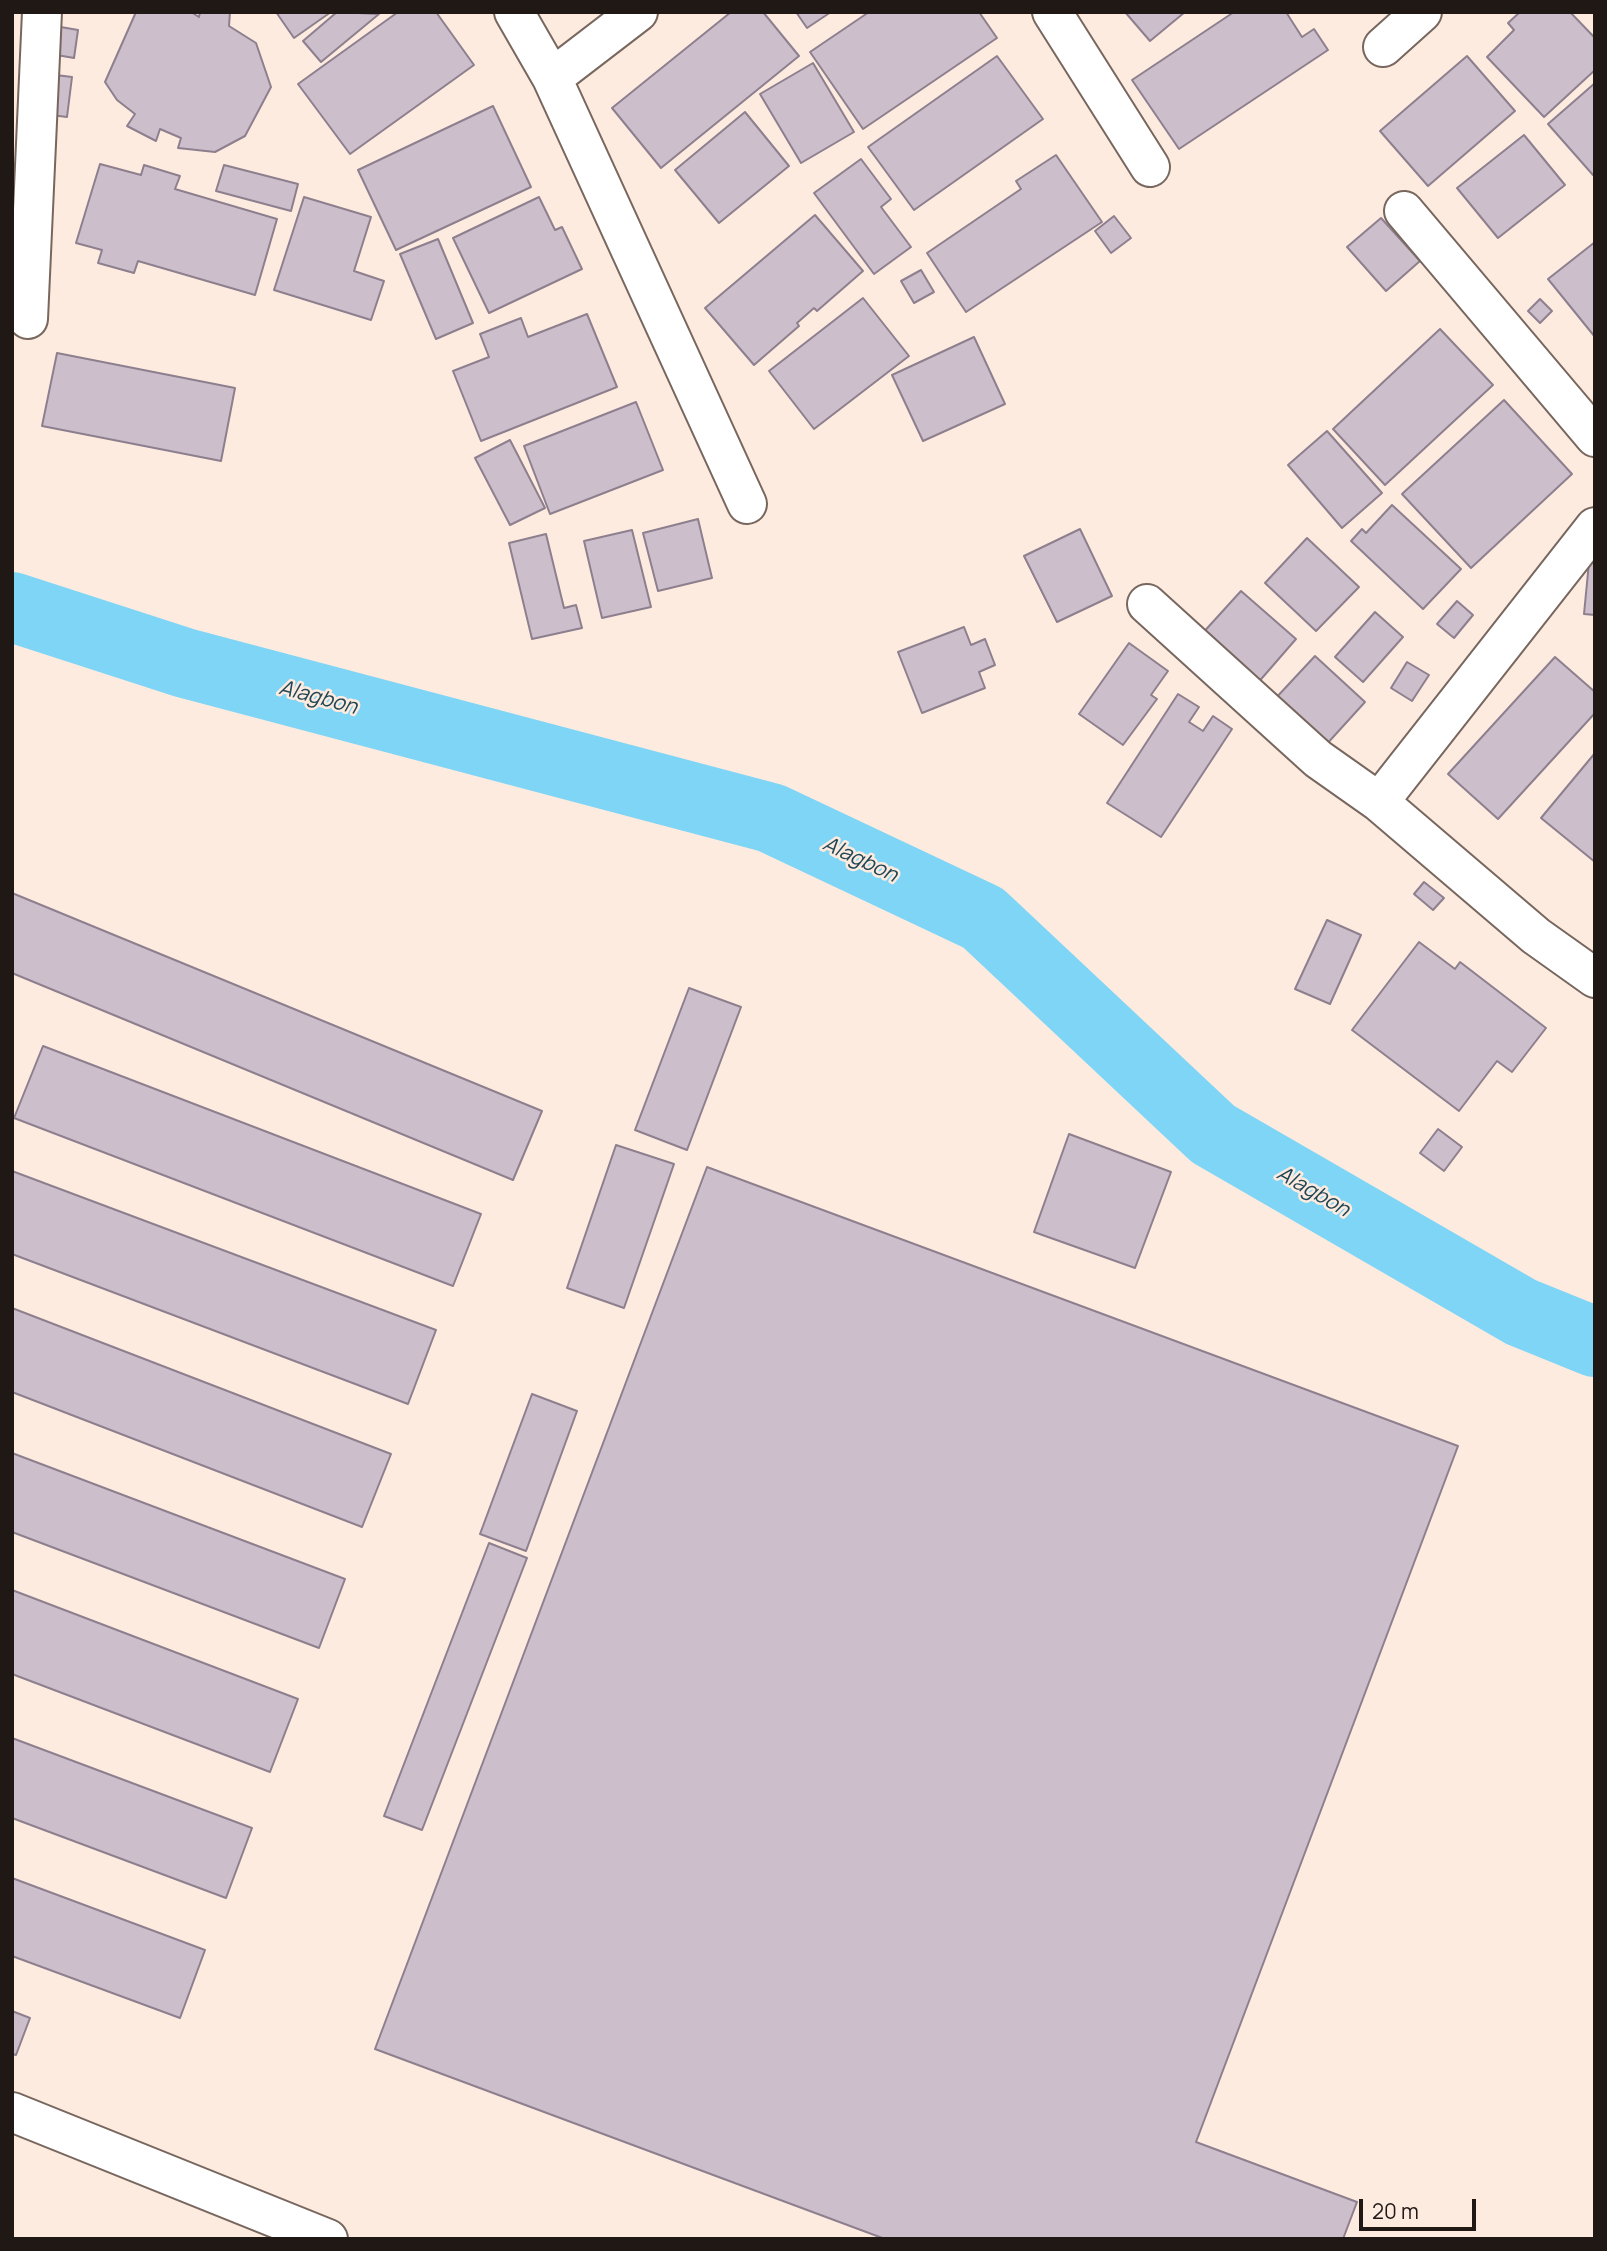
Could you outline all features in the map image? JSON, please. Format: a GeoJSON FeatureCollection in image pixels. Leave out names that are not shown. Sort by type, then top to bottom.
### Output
{"type":"FeatureCollection","features":[{"type":"Feature","properties":{"kind":"street"},"geometry":{"type":"LineString","coordinates":[[28,319],[42,12]]}},
{"type":"Feature","properties":{"kind":"street"},"geometry":{"type":"LineString","coordinates":[[514,12],[552,78],[747,504]]}},
{"type":"Feature","properties":{"kind":"street"},"geometry":{"type":"LineString","coordinates":[[552,78],[638,12]]}},
{"type":"Feature","properties":{"kind":"street"},"geometry":{"type":"LineString","coordinates":[[1052,12],[1150,167]]}},
{"type":"Feature","properties":{"kind":"street"},"geometry":{"type":"LineString","coordinates":[[1383,47],[1422,12]]}},
{"type":"Feature","properties":{"kind":"street"},"geometry":{"type":"LineString","coordinates":[[1405,211],[1595,437]]}},
{"type":"Feature","properties":{"kind":"street"},"geometry":{"type":"LineString","coordinates":[[1379,802],[1595,527]]}},
{"type":"Feature","properties":{"kind":"street"},"geometry":{"type":"LineString","coordinates":[[1147,604],[1318,759],[1379,802],[1536,936],[1595,978]]}},
{"type":"Feature","properties":{"kind":"street"},"geometry":{"type":"LineString","coordinates":[[12,2112],[328,2239]]}},
{"type":"Feature","properties":{"kind":"building"},"geometry":{"type":"Polygon","coordinates":[[[136,12],[191,12],[199,17],[200,12],[230,12],[229,26],[256,43],[271,87],[245,136],[215,152],[178,148],[181,138],[160,129],[156,141],[127,126],[135,114],[117,100],[105,82],[136,12]]]}},
{"type":"Feature","properties":{"kind":"building"},"geometry":{"type":"Polygon","coordinates":[[[276,12],[331,12],[294,38],[276,12]]]}},
{"type":"Feature","properties":{"kind":"building"},"geometry":{"type":"Polygon","coordinates":[[[337,12],[379,14],[321,62],[303,41],[337,12]]]}},
{"type":"Feature","properties":{"kind":"building"},"geometry":{"type":"Polygon","coordinates":[[[398,12],[436,12],[474,65],[350,154],[298,84],[398,12]]]}},
{"type":"Feature","properties":{"kind":"building"},"geometry":{"type":"Polygon","coordinates":[[[731,12],[763,12],[799,56],[661,168],[612,108],[731,12]]]}},
{"type":"Feature","properties":{"kind":"building"},"geometry":{"type":"Polygon","coordinates":[[[796,12],[831,12],[807,28],[796,12]]]}},
{"type":"Feature","properties":{"kind":"building"},"geometry":{"type":"Polygon","coordinates":[[[869,12],[979,12],[997,38],[863,129],[810,52],[869,12]]]}},
{"type":"Feature","properties":{"kind":"building"},"geometry":{"type":"Polygon","coordinates":[[[1125,12],[1185,12],[1150,41],[1125,12]]]}},
{"type":"Feature","properties":{"kind":"building"},"geometry":{"type":"Polygon","coordinates":[[[1234,12],[1286,12],[1302,37],[1314,29],[1328,50],[1179,149],[1132,80],[1234,12]]]}},
{"type":"Feature","properties":{"kind":"building"},"geometry":{"type":"Polygon","coordinates":[[[1520,12],[1570,12],[1595,38],[1595,70],[1544,117],[1487,57],[1514,30],[1508,23],[1520,12]]]}},
{"type":"Feature","properties":{"kind":"building"},"geometry":{"type":"Polygon","coordinates":[[[55,26],[78,30],[74,58],[51,54],[55,26]]]}},
{"type":"Feature","properties":{"kind":"building"},"geometry":{"type":"Polygon","coordinates":[[[997,56],[1043,119],[914,210],[868,147],[997,56]]]}},
{"type":"Feature","properties":{"kind":"building"},"geometry":{"type":"Polygon","coordinates":[[[1467,56],[1515,111],[1428,186],[1380,131],[1467,56]]]}},
{"type":"Feature","properties":{"kind":"building"},"geometry":{"type":"Polygon","coordinates":[[[813,63],[854,132],[801,163],[760,94],[813,63]]]}},
{"type":"Feature","properties":{"kind":"building"},"geometry":{"type":"Polygon","coordinates":[[[56,75],[72,77],[67,117],[51,115],[56,75]]]}},
{"type":"Feature","properties":{"kind":"building"},"geometry":{"type":"Polygon","coordinates":[[[1595,83],[1595,173],[1593,175],[1548,124],[1595,83]]]}},
{"type":"Feature","properties":{"kind":"building"},"geometry":{"type":"Polygon","coordinates":[[[493,106],[531,187],[396,250],[358,170],[493,106]]]}},
{"type":"Feature","properties":{"kind":"building"},"geometry":{"type":"Polygon","coordinates":[[[745,112],[789,166],[719,223],[675,170],[745,112]]]}},
{"type":"Feature","properties":{"kind":"building"},"geometry":{"type":"Polygon","coordinates":[[[1524,135],[1565,185],[1498,238],[1457,188],[1524,135]]]}},
{"type":"Feature","properties":{"kind":"building"},"geometry":{"type":"Polygon","coordinates":[[[1056,155],[1102,222],[966,312],[927,253],[1021,189],[1016,181],[1056,155]]]}},
{"type":"Feature","properties":{"kind":"building"},"geometry":{"type":"Polygon","coordinates":[[[861,159],[891,199],[881,207],[911,247],[874,274],[814,193],[861,159]]]}},
{"type":"Feature","properties":{"kind":"building"},"geometry":{"type":"Polygon","coordinates":[[[100,164],[141,175],[144,165],[180,176],[175,189],[277,219],[255,295],[138,261],[134,273],[98,263],[102,250],[76,243],[100,164]]]}},
{"type":"Feature","properties":{"kind":"building"},"geometry":{"type":"Polygon","coordinates":[[[224,165],[298,184],[291,211],[216,191],[224,165]]]}},
{"type":"Feature","properties":{"kind":"building"},"geometry":{"type":"Polygon","coordinates":[[[304,197],[371,217],[354,271],[384,281],[371,320],[274,290],[304,197]]]}},
{"type":"Feature","properties":{"kind":"building"},"geometry":{"type":"Polygon","coordinates":[[[539,197],[555,230],[562,227],[582,269],[489,313],[453,238],[539,197]]]}},
{"type":"Feature","properties":{"kind":"building"},"geometry":{"type":"Polygon","coordinates":[[[815,215],[863,271],[817,311],[814,308],[797,323],[799,326],[754,365],[705,308],[815,215]]]}},
{"type":"Feature","properties":{"kind":"building"},"geometry":{"type":"Polygon","coordinates":[[[1114,216],[1131,238],[1111,253],[1095,231],[1114,216]]]}},
{"type":"Feature","properties":{"kind":"building"},"geometry":{"type":"Polygon","coordinates":[[[1381,218],[1420,261],[1386,291],[1347,247],[1381,218]]]}},
{"type":"Feature","properties":{"kind":"building"},"geometry":{"type":"Polygon","coordinates":[[[438,239],[473,323],[436,339],[400,254],[438,239]]]}},
{"type":"Feature","properties":{"kind":"building"},"geometry":{"type":"Polygon","coordinates":[[[1595,242],[1595,337],[1548,279],[1595,242]]]}},
{"type":"Feature","properties":{"kind":"building"},"geometry":{"type":"Polygon","coordinates":[[[921,270],[934,292],[914,303],[901,281],[921,270]]]}},
{"type":"Feature","properties":{"kind":"building"},"geometry":{"type":"Polygon","coordinates":[[[863,298],[909,356],[814,429],[769,371],[863,298]]]}},
{"type":"Feature","properties":{"kind":"building"},"geometry":{"type":"Polygon","coordinates":[[[1540,299],[1552,311],[1540,323],[1528,311],[1540,299]]]}},
{"type":"Feature","properties":{"kind":"building"},"geometry":{"type":"Polygon","coordinates":[[[587,314],[617,387],[481,441],[453,371],[489,357],[480,334],[521,318],[528,337],[587,314]]]}},
{"type":"Feature","properties":{"kind":"building"},"geometry":{"type":"Polygon","coordinates":[[[1440,329],[1493,385],[1385,485],[1333,429],[1440,329]]]}},
{"type":"Feature","properties":{"kind":"building"},"geometry":{"type":"Polygon","coordinates":[[[974,337],[1005,404],[923,441],[892,375],[974,337]]]}},
{"type":"Feature","properties":{"kind":"building"},"geometry":{"type":"Polygon","coordinates":[[[57,353],[235,388],[221,461],[42,426],[57,353]]]}},
{"type":"Feature","properties":{"kind":"building"},"geometry":{"type":"Polygon","coordinates":[[[1504,400],[1572,474],[1471,568],[1402,494],[1504,400]]]}},
{"type":"Feature","properties":{"kind":"building"},"geometry":{"type":"Polygon","coordinates":[[[636,402],[663,470],[550,514],[524,446],[636,402]]]}},
{"type":"Feature","properties":{"kind":"building"},"geometry":{"type":"Polygon","coordinates":[[[1327,431],[1382,493],[1342,528],[1288,465],[1327,431]]]}},
{"type":"Feature","properties":{"kind":"building"},"geometry":{"type":"Polygon","coordinates":[[[510,440],[545,508],[510,525],[475,458],[510,440]]]}},
{"type":"Feature","properties":{"kind":"building"},"geometry":{"type":"Polygon","coordinates":[[[1392,505],[1461,569],[1423,609],[1351,541],[1362,529],[1366,533],[1392,505]]]}},
{"type":"Feature","properties":{"kind":"building"},"geometry":{"type":"Polygon","coordinates":[[[698,519],[712,578],[658,591],[643,533],[698,519]]]}},
{"type":"Feature","properties":{"kind":"building"},"geometry":{"type":"Polygon","coordinates":[[[1080,529],[1112,596],[1057,622],[1024,556],[1080,529]]]}},
{"type":"Feature","properties":{"kind":"building"},"geometry":{"type":"Polygon","coordinates":[[[632,530],[651,607],[602,618],[584,541],[632,530]]]}},
{"type":"Feature","properties":{"kind":"building"},"geometry":{"type":"Polygon","coordinates":[[[546,534],[564,608],[576,605],[582,628],[532,639],[509,543],[546,534]]]}},
{"type":"Feature","properties":{"kind":"building"},"geometry":{"type":"Polygon","coordinates":[[[1307,538],[1359,587],[1316,631],[1265,583],[1307,538]]]}},
{"type":"Feature","properties":{"kind":"building"},"geometry":{"type":"Polygon","coordinates":[[[1589,562],[1595,563],[1595,615],[1584,614],[1589,562]]]}},
{"type":"Feature","properties":{"kind":"building"},"geometry":{"type":"Polygon","coordinates":[[[1241,591],[1296,639],[1256,685],[1200,636],[1241,591]]]}},
{"type":"Feature","properties":{"kind":"building"},"geometry":{"type":"Polygon","coordinates":[[[1457,601],[1473,615],[1454,638],[1437,624],[1457,601]]]}},
{"type":"Feature","properties":{"kind":"building"},"geometry":{"type":"Polygon","coordinates":[[[1375,612],[1403,637],[1363,682],[1335,657],[1375,612]]]}},
{"type":"Feature","properties":{"kind":"building"},"geometry":{"type":"Polygon","coordinates":[[[964,627],[971,645],[985,639],[995,665],[979,672],[985,688],[922,713],[898,652],[964,627]]]}},
{"type":"Feature","properties":{"kind":"building"},"geometry":{"type":"Polygon","coordinates":[[[1129,643],[1168,671],[1151,695],[1157,699],[1123,745],[1079,714],[1129,643]]]}},
{"type":"Feature","properties":{"kind":"building"},"geometry":{"type":"Polygon","coordinates":[[[1315,656],[1365,702],[1325,746],[1274,700],[1315,656]]]}},
{"type":"Feature","properties":{"kind":"building"},"geometry":{"type":"Polygon","coordinates":[[[1555,657],[1595,692],[1595,713],[1498,819],[1448,774],[1555,657]]]}},
{"type":"Feature","properties":{"kind":"building"},"geometry":{"type":"Polygon","coordinates":[[[1407,662],[1429,675],[1412,701],[1391,688],[1407,662]]]}},
{"type":"Feature","properties":{"kind":"building"},"geometry":{"type":"Polygon","coordinates":[[[1178,694],[1199,707],[1189,722],[1203,731],[1213,716],[1232,729],[1161,837],[1107,803],[1178,694]]]}},
{"type":"Feature","properties":{"kind":"building"},"geometry":{"type":"Polygon","coordinates":[[[1595,753],[1595,862],[1541,818],[1595,753]]]}},
{"type":"Feature","properties":{"kind":"building"},"geometry":{"type":"Polygon","coordinates":[[[1424,882],[1444,898],[1433,910],[1414,894],[1424,882]]]}},
{"type":"Feature","properties":{"kind":"building"},"geometry":{"type":"Polygon","coordinates":[[[12,893],[542,1111],[513,1180],[12,973],[12,893]]]}},
{"type":"Feature","properties":{"kind":"building"},"geometry":{"type":"Polygon","coordinates":[[[1327,920],[1361,935],[1330,1004],[1295,989],[1327,920]]]}},
{"type":"Feature","properties":{"kind":"building"},"geometry":{"type":"Polygon","coordinates":[[[1419,942],[1455,969],[1460,962],[1546,1028],[1512,1072],[1497,1061],[1459,1111],[1352,1030],[1419,942]]]}},
{"type":"Feature","properties":{"kind":"building"},"geometry":{"type":"Polygon","coordinates":[[[689,988],[741,1007],[687,1150],[635,1130],[689,988]]]}},
{"type":"Feature","properties":{"kind":"building"},"geometry":{"type":"Polygon","coordinates":[[[43,1046],[481,1214],[453,1286],[14,1118],[43,1046]]]}},
{"type":"Feature","properties":{"kind":"building"},"geometry":{"type":"Polygon","coordinates":[[[1438,1129],[1462,1147],[1444,1171],[1420,1153],[1438,1129]]]}},
{"type":"Feature","properties":{"kind":"building"},"geometry":{"type":"Polygon","coordinates":[[[1069,1134],[1171,1172],[1135,1268],[1034,1232],[1069,1134]]]}},
{"type":"Feature","properties":{"kind":"building"},"geometry":{"type":"Polygon","coordinates":[[[616,1145],[674,1164],[624,1308],[567,1288],[616,1145]]]}},
{"type":"Feature","properties":{"kind":"building"},"geometry":{"type":"Polygon","coordinates":[[[707,1167],[1458,1446],[1196,2142],[1357,2202],[1343,2239],[885,2239],[375,2049],[707,1167]]]}},
{"type":"Feature","properties":{"kind":"building"},"geometry":{"type":"Polygon","coordinates":[[[12,1171],[436,1330],[408,1404],[12,1254],[12,1171]]]}},
{"type":"Feature","properties":{"kind":"building"},"geometry":{"type":"Polygon","coordinates":[[[12,1308],[391,1454],[362,1527],[12,1392],[12,1308]]]}},
{"type":"Feature","properties":{"kind":"building"},"geometry":{"type":"Polygon","coordinates":[[[532,1394],[577,1411],[526,1551],[480,1534],[532,1394]]]}},
{"type":"Feature","properties":{"kind":"building"},"geometry":{"type":"Polygon","coordinates":[[[12,1453],[345,1579],[319,1648],[12,1532],[12,1453]]]}},
{"type":"Feature","properties":{"kind":"building"},"geometry":{"type":"Polygon","coordinates":[[[489,1543],[527,1558],[422,1830],[384,1816],[489,1543]]]}},
{"type":"Feature","properties":{"kind":"building"},"geometry":{"type":"Polygon","coordinates":[[[12,1590],[298,1699],[270,1772],[12,1674],[12,1590]]]}},
{"type":"Feature","properties":{"kind":"building"},"geometry":{"type":"Polygon","coordinates":[[[12,1738],[252,1828],[226,1898],[12,1818],[12,1738]]]}},
{"type":"Feature","properties":{"kind":"building"},"geometry":{"type":"Polygon","coordinates":[[[12,1878],[205,1950],[180,2018],[12,1956],[12,1878]]]}},
{"type":"Feature","properties":{"kind":"building"},"geometry":{"type":"Polygon","coordinates":[[[12,2011],[30,2018],[16,2055],[12,2054],[12,2011]]]}},
{"type":"Feature","properties":{"kind":"waterway","name":"Alagbon"},"geometry":{"type":"LineString","coordinates":[[12,607],[185,663],[771,818],[983,918],[1213,1134],[1521,1312],[1595,1342]]}}]}
